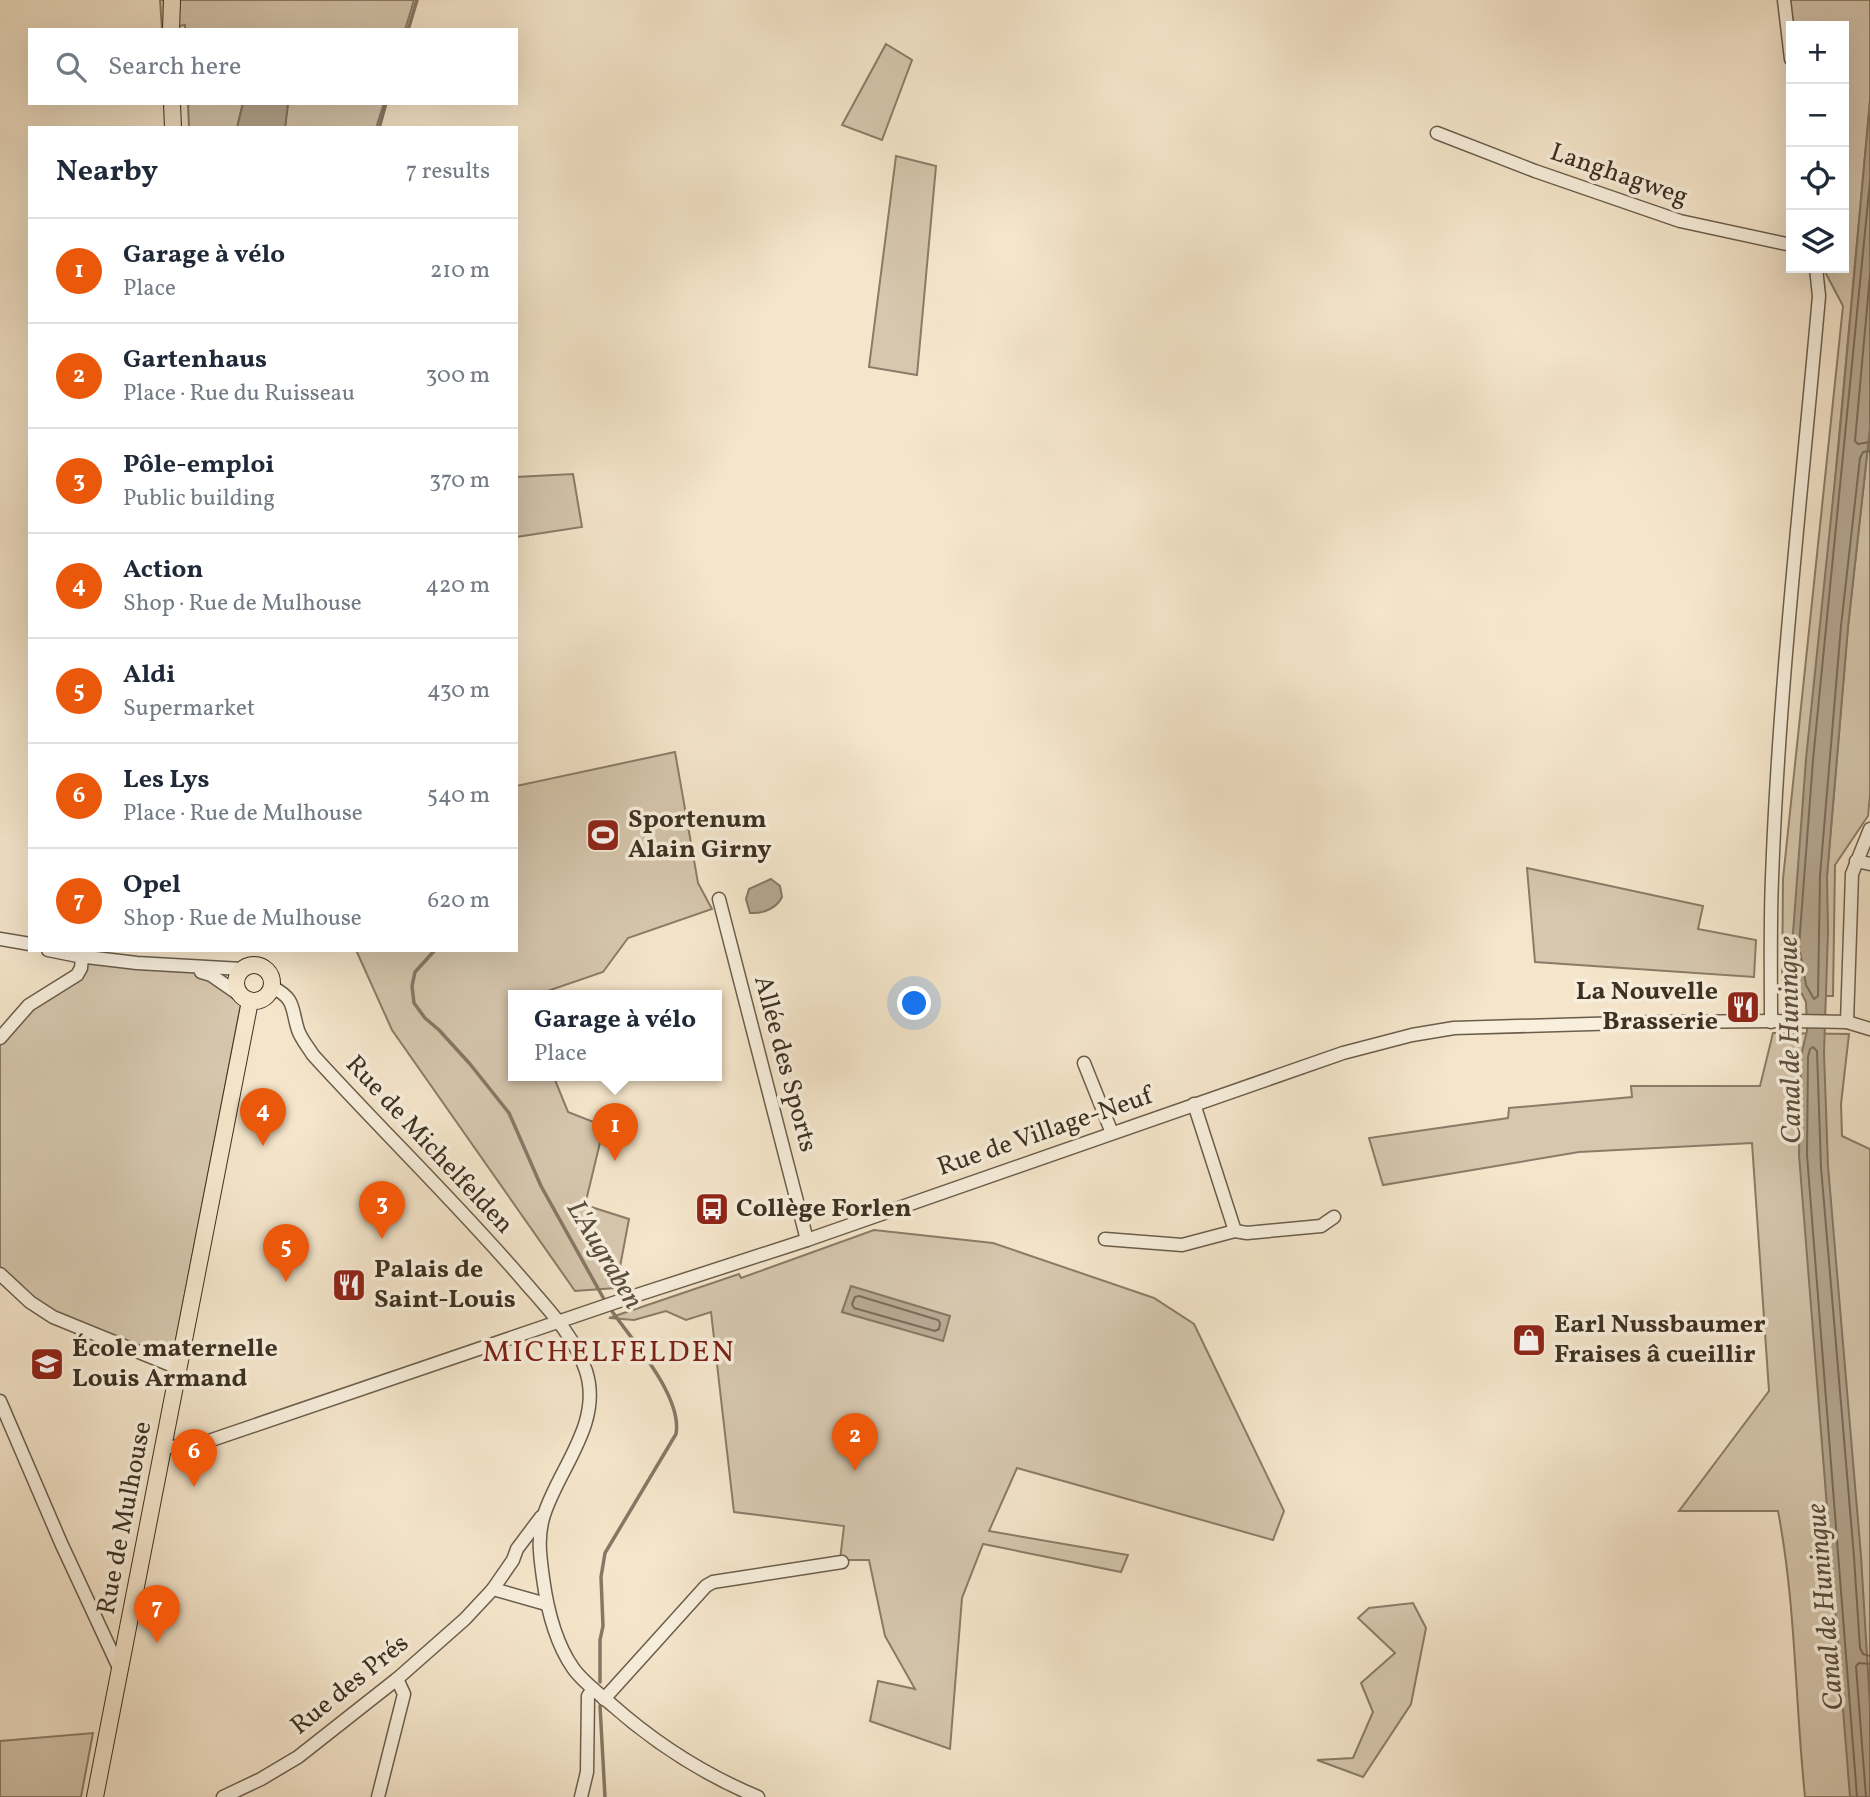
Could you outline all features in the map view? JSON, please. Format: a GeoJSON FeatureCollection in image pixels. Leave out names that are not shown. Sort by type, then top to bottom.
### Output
{"type":"FeatureCollection","features":[{"type":"Feature","properties":{"kind":"main road"},"geometry":{"type":"LineString","coordinates":[[171,28],[172,0]]}},
{"type":"Feature","properties":{"kind":"main road"},"geometry":{"type":"LineString","coordinates":[[172,105],[173,126]]}},
{"type":"Feature","properties":{"kind":"main road"},"geometry":{"type":"LineString","coordinates":[[253,962],[270,973],[272,987],[262,1000],[245,998],[236,985],[237,976],[253,962]]}},
{"type":"Feature","properties":{"kind":"main road","name":"Rue de Mulhouse"},"geometry":{"type":"LineString","coordinates":[[95,1797],[164,1447],[245,998]]}},
{"type":"Feature","properties":{"kind":"street"},"geometry":{"type":"LineString","coordinates":[[1784,0],[1786,21]]}},
{"type":"Feature","properties":{"kind":"street","name":"Langhagweg"},"geometry":{"type":"LineString","coordinates":[[1437,134],[1680,221],[1786,244]]}},
{"type":"Feature","properties":{"kind":"street"},"geometry":{"type":"LineString","coordinates":[[1770,1022],[1772,879],[1783,703],[1819,296],[1817,273]]}},
{"type":"Feature","properties":{"kind":"street"},"geometry":{"type":"LineString","coordinates":[[1843,1022],[1852,874],[1870,829]]}},
{"type":"Feature","properties":{"kind":"street"},"geometry":{"type":"LineString","coordinates":[[1856,861],[1870,864]]}},
{"type":"Feature","properties":{"kind":"street","name":"Allée des Sports"},"geometry":{"type":"LineString","coordinates":[[719,899],[807,1240]]}},
{"type":"Feature","properties":{"kind":"street"},"geometry":{"type":"LineString","coordinates":[[0,939],[28,944]]}},
{"type":"Feature","properties":{"kind":"street"},"geometry":{"type":"LineString","coordinates":[[58,952],[82,957],[187,967],[253,962]]}},
{"type":"Feature","properties":{"kind":"street"},"geometry":{"type":"LineString","coordinates":[[0,1038],[29,1004],[78,975],[82,957]]}},
{"type":"Feature","properties":{"kind":"street"},"geometry":{"type":"LineString","coordinates":[[187,967],[211,975],[245,998]]}},
{"type":"Feature","properties":{"kind":"street","name":"Rue de Michelfelden"},"geometry":{"type":"LineString","coordinates":[[272,987],[287,997],[294,1007],[298,1032],[313,1055],[492,1244],[559,1323],[575,1347],[587,1373],[590,1406],[583,1430],[545,1512],[539,1539],[546,1604],[573,1668],[634,1725],[676,1756],[737,1793],[758,1797]]}},
{"type":"Feature","properties":{"kind":"street","name":"Rue de Village-Neuf"},"geometry":{"type":"LineString","coordinates":[[164,1447],[194,1446],[598,1308],[807,1240],[1343,1053],[1412,1035],[1454,1028],[1657,1022],[1843,1022],[1870,1029]]}},
{"type":"Feature","properties":{"kind":"street"},"geometry":{"type":"LineString","coordinates":[[1084,1063],[1112,1133]]}},
{"type":"Feature","properties":{"kind":"street"},"geometry":{"type":"LineString","coordinates":[[1194,1104],[1235,1231]]}},
{"type":"Feature","properties":{"kind":"street"},"geometry":{"type":"LineString","coordinates":[[1105,1239],[1182,1245],[1235,1231],[1247,1233],[1321,1226],[1334,1217]]}},
{"type":"Feature","properties":{"kind":"street"},"geometry":{"type":"LineString","coordinates":[[0,1275],[30,1302],[53,1317],[178,1368]]}},
{"type":"Feature","properties":{"kind":"street"},"geometry":{"type":"LineString","coordinates":[[0,1401],[61,1543],[120,1670]]}},
{"type":"Feature","properties":{"kind":"street","name":"Rue des Prés"},"geometry":{"type":"LineString","coordinates":[[223,1797],[298,1757],[397,1679],[465,1619],[493,1589],[513,1560],[517,1549],[545,1512]]}},
{"type":"Feature","properties":{"kind":"street"},"geometry":{"type":"LineString","coordinates":[[517,1549],[539,1539]]}},
{"type":"Feature","properties":{"kind":"street"},"geometry":{"type":"LineString","coordinates":[[604,1699],[706,1586],[713,1582],[842,1562]]}},
{"type":"Feature","properties":{"kind":"street"},"geometry":{"type":"LineString","coordinates":[[493,1589],[546,1604]]}},
{"type":"Feature","properties":{"kind":"street"},"geometry":{"type":"LineString","coordinates":[[378,1797],[388,1728],[404,1694],[397,1679]]}},
{"type":"Feature","properties":{"kind":"street"},"geometry":{"type":"LineString","coordinates":[[582,1797],[587,1772],[588,1696],[593,1689]]}},
{"type":"Feature","properties":{"kind":"shaded area"},"geometry":{"type":"Polygon","coordinates":[[[160,0],[414,0],[406,28],[185,28],[185,25],[162,28],[160,0]]]}},
{"type":"Feature","properties":{"kind":"shaded area"},"geometry":{"type":"Polygon","coordinates":[[[1782,0],[1870,0],[1870,101],[1792,947],[1802,994],[1782,993],[1783,879],[1843,306],[1826,273],[1849,273],[1849,21],[1789,21],[1782,0]]]}},
{"type":"Feature","properties":{"kind":"shaded area"},"geometry":{"type":"Polygon","coordinates":[[[886,44],[912,60],[882,140],[842,125],[886,44]]]}},
{"type":"Feature","properties":{"kind":"shaded area"},"geometry":{"type":"Polygon","coordinates":[[[188,105],[243,105],[237,126],[189,126],[188,105]]]}},
{"type":"Feature","properties":{"kind":"shaded area"},"geometry":{"type":"Polygon","coordinates":[[[288,105],[383,105],[377,126],[285,126],[288,105]]]}},
{"type":"Feature","properties":{"kind":"shaded area"},"geometry":{"type":"Polygon","coordinates":[[[896,156],[936,166],[917,375],[869,367],[896,156]]]}},
{"type":"Feature","properties":{"kind":"shaded area"},"geometry":{"type":"Polygon","coordinates":[[[1870,428],[1870,795],[1868,816],[1835,865],[1833,996],[1825,996],[1827,876],[1848,627],[1870,428]]]}},
{"type":"Feature","properties":{"kind":"shaded area"},"geometry":{"type":"Polygon","coordinates":[[[573,474],[582,527],[518,537],[518,477],[573,474]]]}},
{"type":"Feature","properties":{"kind":"shaded area"},"geometry":{"type":"Polygon","coordinates":[[[675,752],[698,883],[712,909],[628,938],[603,972],[551,990],[508,990],[508,1081],[555,1081],[568,1112],[604,1126],[585,1205],[629,1219],[616,1288],[575,1291],[392,1030],[357,952],[518,952],[518,786],[675,752]]]}},
{"type":"Feature","properties":{"kind":"shaded area"},"geometry":{"type":"Polygon","coordinates":[[[1527,868],[1703,906],[1698,929],[1756,940],[1754,977],[1535,962],[1527,868]]]}},
{"type":"Feature","properties":{"kind":"shaded area"},"geometry":{"type":"Polygon","coordinates":[[[82,957],[187,967],[229,991],[241,1004],[171,1366],[53,1317],[0,1274],[0,1038],[11,1023],[77,975],[82,957]]]}},
{"type":"Feature","properties":{"kind":"shaded area"},"geometry":{"type":"Polygon","coordinates":[[[1773,1033],[1849,1034],[1841,1104],[1842,1136],[1870,1149],[1870,1797],[1805,1797],[1792,1618],[1778,1511],[1679,1511],[1769,1391],[1752,1143],[1579,1152],[1383,1185],[1369,1138],[1508,1118],[1509,1108],[1632,1097],[1631,1086],[1760,1086],[1773,1033]]]}},
{"type":"Feature","properties":{"kind":"shaded area"},"geometry":{"type":"Polygon","coordinates":[[[874,1230],[993,1243],[1154,1298],[1194,1324],[1284,1511],[1273,1540],[1017,1468],[989,1531],[1128,1555],[1121,1572],[983,1544],[962,1598],[950,1749],[870,1721],[878,1681],[915,1689],[885,1636],[869,1560],[840,1560],[844,1526],[734,1512],[711,1312],[686,1320],[666,1311],[634,1320],[609,1318],[739,1274],[741,1278],[874,1230]],[[851,1287],[842,1312],[943,1340],[949,1316],[851,1287]]]}},
{"type":"Feature","properties":{"kind":"shaded area"},"geometry":{"type":"Polygon","coordinates":[[[1413,1603],[1426,1628],[1411,1704],[1363,1777],[1317,1760],[1353,1758],[1373,1712],[1361,1683],[1395,1653],[1358,1618],[1369,1608],[1413,1603]]]}},
{"type":"Feature","properties":{"kind":"shaded area"},"geometry":{"type":"Polygon","coordinates":[[[93,1733],[81,1797],[0,1797],[0,1741],[93,1733]]]}},
{"type":"Feature","properties":{"kind":"water"},"geometry":{"type":"Polygon","coordinates":[[[1870,101],[1870,428],[1848,627],[1827,876],[1824,1053],[1828,1166],[1861,1556],[1870,1706],[1870,1797],[1850,1797],[1799,1155],[1801,1056],[1807,1031],[1806,1002],[1799,988],[1792,947],[1806,759],[1870,101]]]}},
{"type":"Feature","properties":{"kind":"water"},"geometry":{"type":"Polygon","coordinates":[[[243,105],[288,105],[285,126],[237,126],[243,105]]]}},
{"type":"Feature","properties":{"kind":"water"},"geometry":{"type":"Polygon","coordinates":[[[771,879],[780,886],[780,901],[769,910],[750,913],[746,899],[749,889],[771,879]]]}},
{"type":"Feature","properties":{"kind":"water"},"geometry":{"type":"Polygon","coordinates":[[[851,1286],[950,1316],[943,1341],[842,1312],[851,1286]]]}},
{"type":"Feature","properties":{"kind":"waterway","name":"L'Augraben"},"geometry":{"type":"LineString","coordinates":[[409,28],[417,0]]}},
{"type":"Feature","properties":{"kind":"waterway","name":"L'Augraben"},"geometry":{"type":"LineString","coordinates":[[380,126],[385,105]]}},
{"type":"Feature","properties":{"kind":"waterway","name":"L'Augraben"},"geometry":{"type":"LineString","coordinates":[[433,952],[415,972],[412,986],[414,1003],[470,1064],[509,1113],[541,1186],[605,1301]]}},
{"type":"Feature","properties":{"kind":"waterway","name":"L'Augraben"},"geometry":{"type":"LineString","coordinates":[[600,1682],[600,1640],[603,1626],[601,1577],[605,1553],[676,1434],[676,1419],[663,1385],[609,1307]]}},
{"type":"Feature","properties":{"kind":"waterway","name":"L'Augraben"},"geometry":{"type":"LineString","coordinates":[[600,1706],[605,1797]]}},
{"type":"Feature","properties":{"kind":"place","name":"Sportenum Alain Girny"},"geometry":{"type":"Point","coordinates":[603,835]}},
{"type":"Feature","properties":{"kind":"place","name":"La Nouvelle Brasserie"},"geometry":{"type":"Point","coordinates":[1743,1007]}},
{"type":"Feature","properties":{"kind":"place","name":"Action"},"geometry":{"type":"Point","coordinates":[263,1146]}},
{"type":"Feature","properties":{"kind":"place","name":"Garage à vélo"},"geometry":{"type":"Point","coordinates":[615,1161]}},
{"type":"Feature","properties":{"kind":"place","name":"Collège Forlen"},"geometry":{"type":"Point","coordinates":[712,1209]}},
{"type":"Feature","properties":{"kind":"place","name":"Pôle-emploi"},"geometry":{"type":"Point","coordinates":[382,1239]}},
{"type":"Feature","properties":{"kind":"place","name":"Aldi"},"geometry":{"type":"Point","coordinates":[286,1282]}},
{"type":"Feature","properties":{"kind":"place","name":"Palais de Saint-Louis"},"geometry":{"type":"Point","coordinates":[349,1285]}},
{"type":"Feature","properties":{"kind":"place","name":"Earl Nussbaumer Fraises â cueillir"},"geometry":{"type":"Point","coordinates":[1529,1340]}},
{"type":"Feature","properties":{"kind":"place","name":"École maternelle Louis Armand"},"geometry":{"type":"Point","coordinates":[47,1364]}},
{"type":"Feature","properties":{"kind":"place","name":"Gartenhaus"},"geometry":{"type":"Point","coordinates":[855,1471]}},
{"type":"Feature","properties":{"kind":"place","name":"Les Lys"},"geometry":{"type":"Point","coordinates":[194,1487]}},
{"type":"Feature","properties":{"kind":"place","name":"Opel"},"geometry":{"type":"Point","coordinates":[157,1643]}},
{"type":"Feature","properties":{"kind":"district","name":"MICHELFELDEN"},"geometry":{"type":"Point","coordinates":[609,1353]}},
{"type":"Feature","properties":{"kind":"water label","name":"Canal de Huningue"},"geometry":{"type":"Point","coordinates":[1791,1040]}},
{"type":"Feature","properties":{"kind":"water label","name":"Canal de Huningue"},"geometry":{"type":"Point","coordinates":[1826,1607]}}]}
